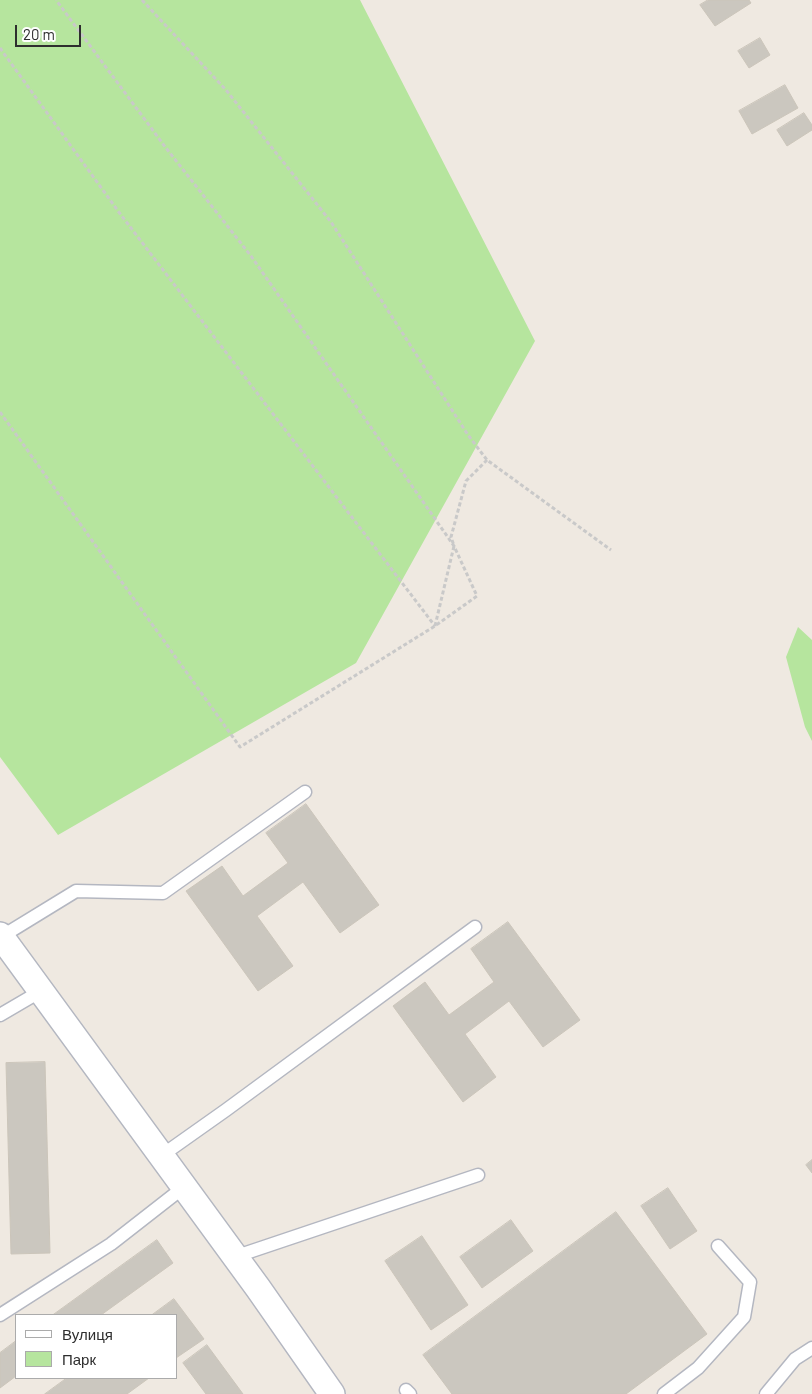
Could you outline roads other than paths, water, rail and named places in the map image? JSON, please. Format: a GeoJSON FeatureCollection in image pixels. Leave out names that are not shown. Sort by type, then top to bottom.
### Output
{"type":"FeatureCollection","features":[{"type":"Feature","properties":{"kind":"street"},"geometry":{"type":"LineString","coordinates":[[1,936],[332,1394]]}},
{"type":"Feature","properties":{"kind":"lane"},"geometry":{"type":"LineString","coordinates":[[1,936],[76,891],[163,893],[305,792]]}},
{"type":"Feature","properties":{"kind":"lane"},"geometry":{"type":"LineString","coordinates":[[161,1156],[475,927]]}},
{"type":"Feature","properties":{"kind":"lane"},"geometry":{"type":"LineString","coordinates":[[0,1015],[41,991]]}},
{"type":"Feature","properties":{"kind":"lane"},"geometry":{"type":"LineString","coordinates":[[234,1256],[478,1175]]}},
{"type":"Feature","properties":{"kind":"lane"},"geometry":{"type":"LineString","coordinates":[[0,1315],[111,1244],[184,1187]]}},
{"type":"Feature","properties":{"kind":"lane"},"geometry":{"type":"LineString","coordinates":[[664,1394],[698,1368],[744,1317],[750,1282],[718,1246]]}},
{"type":"Feature","properties":{"kind":"lane"},"geometry":{"type":"LineString","coordinates":[[766,1394],[795,1359],[812,1348]]}}]}
